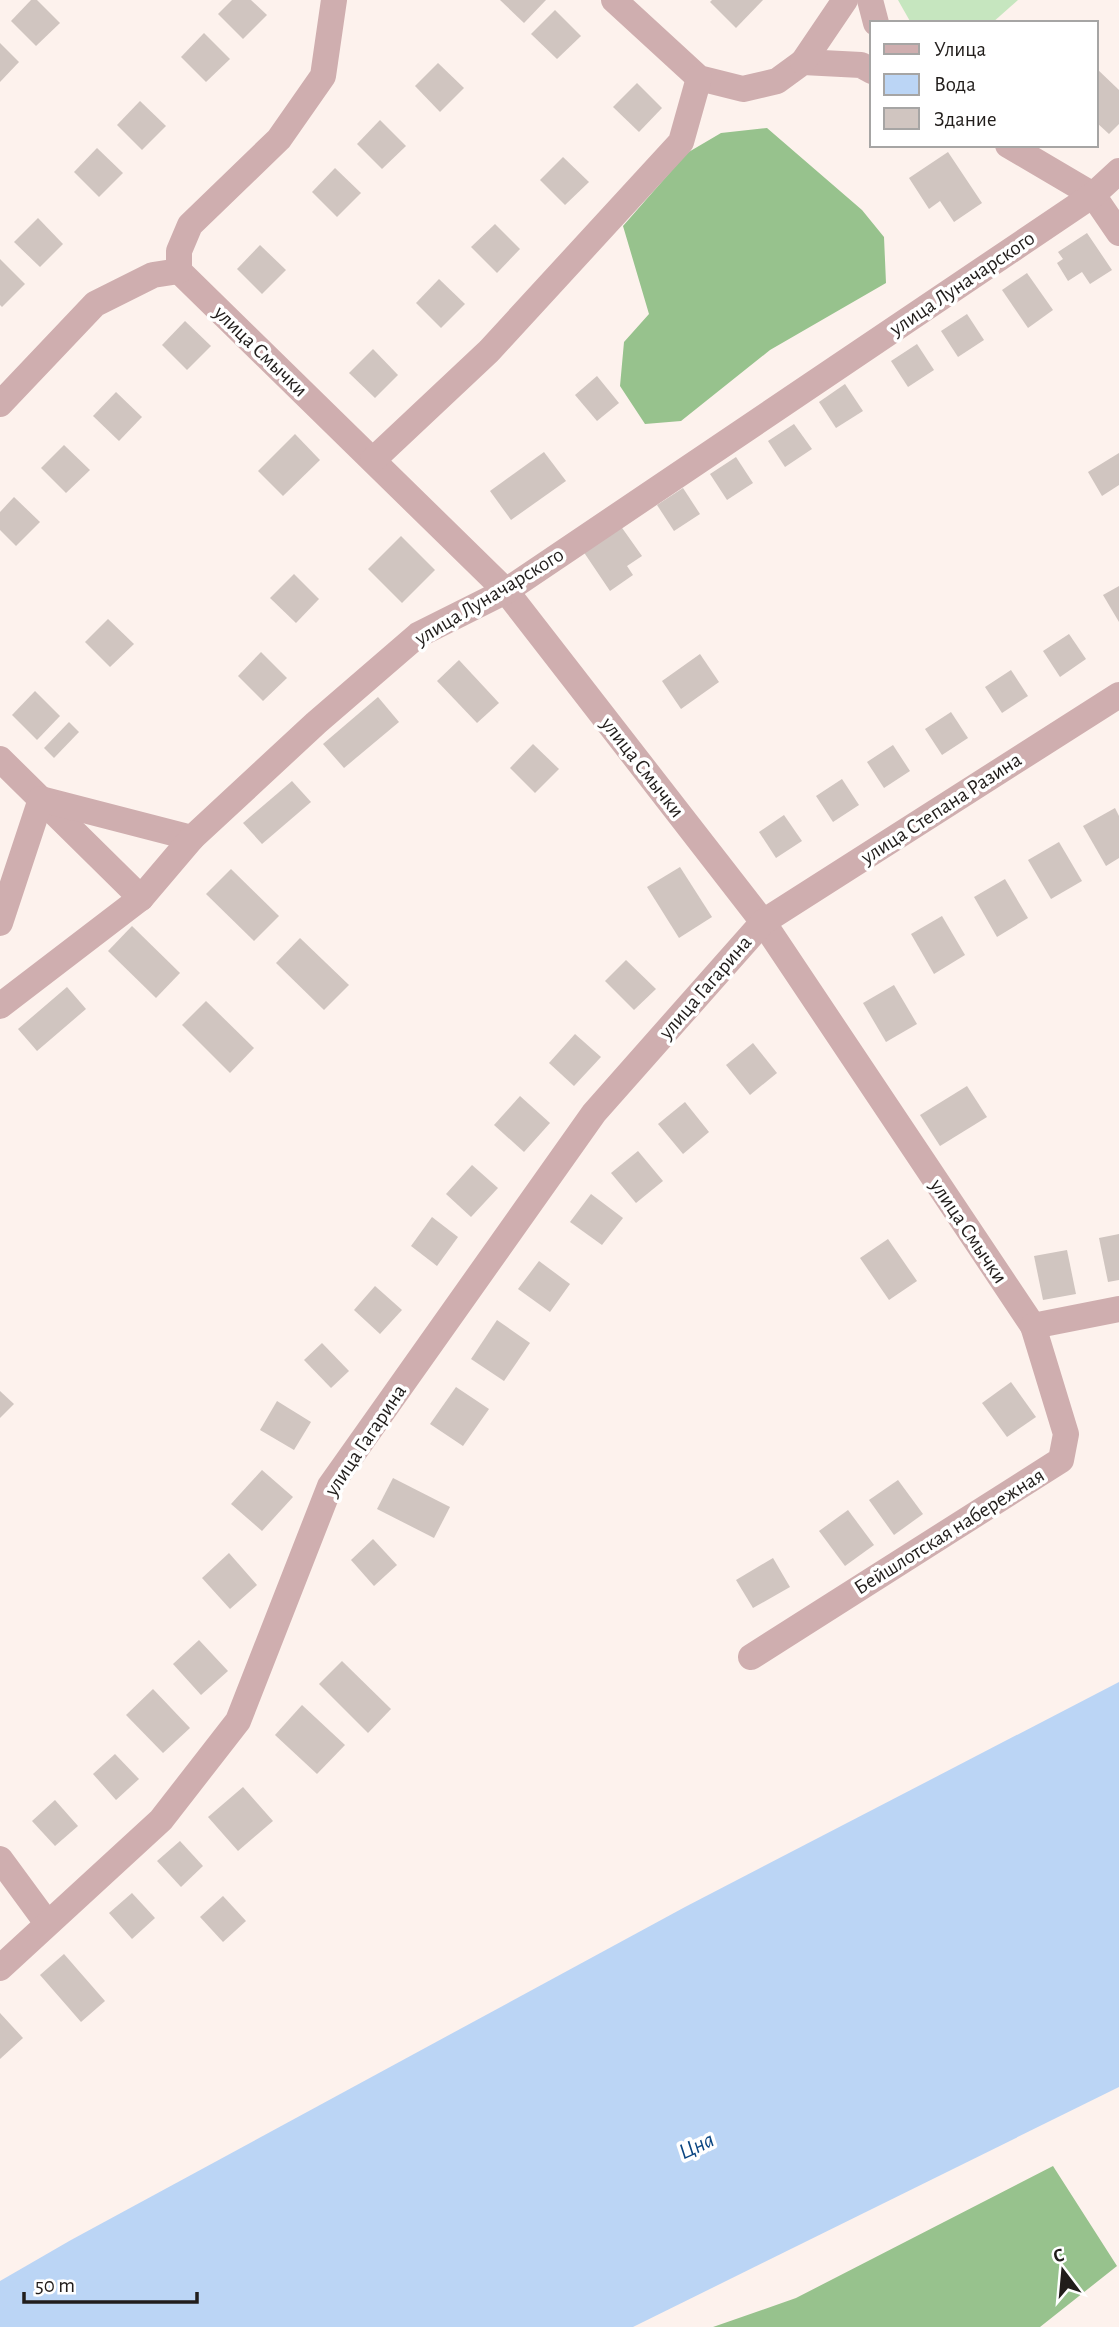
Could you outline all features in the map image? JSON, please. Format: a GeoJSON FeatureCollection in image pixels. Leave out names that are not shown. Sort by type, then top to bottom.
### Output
{"type":"FeatureCollection","features":[{"type":"Feature","properties":{"kind":"street"},"geometry":{"type":"LineString","coordinates":[[0,404],[94,304],[153,275],[179,271],[179,251],[190,225],[279,139],[323,76],[334,0]]}},
{"type":"Feature","properties":{"kind":"street"},"geometry":{"type":"LineString","coordinates":[[614,0],[699,78],[743,89],[777,81],[803,62],[845,0]]}},
{"type":"Feature","properties":{"kind":"street"},"geometry":{"type":"LineString","coordinates":[[870,0],[875,21]]}},
{"type":"Feature","properties":{"kind":"street"},"geometry":{"type":"LineString","coordinates":[[803,62],[860,65],[870,70]]}},
{"type":"Feature","properties":{"kind":"street"},"geometry":{"type":"LineString","coordinates":[[373,460],[489,351],[681,142],[699,78]]}},
{"type":"Feature","properties":{"kind":"street"},"geometry":{"type":"LineString","coordinates":[[1011,147],[1093,195],[1119,233]]}},
{"type":"Feature","properties":{"kind":"street","name":"улица Луначарского"},"geometry":{"type":"LineString","coordinates":[[0,1006],[141,898],[192,838],[316,723],[418,635],[506,591],[1093,195],[1119,171]]}},
{"type":"Feature","properties":{"kind":"street","name":"улица Смычки"},"geometry":{"type":"LineString","coordinates":[[179,271],[506,591],[764,922],[1032,1326]]}},
{"type":"Feature","properties":{"kind":"street","name":"улица Степана Разина"},"geometry":{"type":"LineString","coordinates":[[764,922],[1119,695]]}},
{"type":"Feature","properties":{"kind":"street"},"geometry":{"type":"LineString","coordinates":[[0,759],[141,898]]}},
{"type":"Feature","properties":{"kind":"street"},"geometry":{"type":"LineString","coordinates":[[41,799],[192,838]]}},
{"type":"Feature","properties":{"kind":"street"},"geometry":{"type":"LineString","coordinates":[[0,923],[41,799]]}},
{"type":"Feature","properties":{"kind":"street","name":"улица Гагарина"},"geometry":{"type":"LineString","coordinates":[[0,1968],[161,1820],[238,1721],[330,1486],[594,1113],[764,922]]}},
{"type":"Feature","properties":{"kind":"street"},"geometry":{"type":"LineString","coordinates":[[1032,1326],[1119,1309]]}},
{"type":"Feature","properties":{"kind":"street","name":"Бейшлотская набережная"},"geometry":{"type":"LineString","coordinates":[[751,1657],[1062,1460],[1066,1434],[1032,1326]]}},
{"type":"Feature","properties":{"kind":"street"},"geometry":{"type":"LineString","coordinates":[[0,1859],[47,1923]]}},
{"type":"Feature","properties":{"kind":"green space"},"geometry":{"type":"Polygon","coordinates":[[[898,0],[1018,0],[994,21],[910,21],[898,0]]]}},
{"type":"Feature","properties":{"kind":"green space"},"geometry":{"type":"Polygon","coordinates":[[[767,128],[862,210],[884,237],[886,283],[770,350],[681,421],[645,424],[620,386],[624,342],[649,314],[623,226],[687,153],[721,133],[767,128]]]}},
{"type":"Feature","properties":{"kind":"green space"},"geometry":{"type":"Polygon","coordinates":[[[1053,2166],[1117,2266],[1040,2327],[713,2327],[796,2298],[1053,2166]]]}},
{"type":"Feature","properties":{"kind":"water","name":"Цна"},"geometry":{"type":"Polygon","coordinates":[[[1119,1682],[1119,2087],[633,2327],[0,2327],[0,2281],[71,2240],[685,1907],[1119,1682]]]}},
{"type":"Feature","properties":{"kind":"building"},"geometry":{"type":"Polygon","coordinates":[[[31,0],[37,0],[60,23],[36,46],[11,21],[31,0]]]}},
{"type":"Feature","properties":{"kind":"building"},"geometry":{"type":"Polygon","coordinates":[[[232,0],[251,0],[267,15],[243,39],[218,14],[232,0]]]}},
{"type":"Feature","properties":{"kind":"building"},"geometry":{"type":"Polygon","coordinates":[[[500,0],[546,0],[524,23],[500,0]]]}},
{"type":"Feature","properties":{"kind":"building"},"geometry":{"type":"Polygon","coordinates":[[[763,0],[736,28],[710,2],[763,0]]]}},
{"type":"Feature","properties":{"kind":"building"},"geometry":{"type":"Polygon","coordinates":[[[555,10],[581,36],[557,59],[531,34],[555,10]]]}},
{"type":"Feature","properties":{"kind":"building"},"geometry":{"type":"Polygon","coordinates":[[[204,33],[230,59],[206,82],[181,57],[204,33]]]}},
{"type":"Feature","properties":{"kind":"building"},"geometry":{"type":"Polygon","coordinates":[[[0,43],[19,62],[0,82],[0,43]]]}},
{"type":"Feature","properties":{"kind":"building"},"geometry":{"type":"Polygon","coordinates":[[[438,63],[464,88],[440,112],[415,86],[438,63]]]}},
{"type":"Feature","properties":{"kind":"building"},"geometry":{"type":"Polygon","coordinates":[[[1098,70],[1119,90],[1119,124],[1109,134],[1098,124],[1098,70]]]}},
{"type":"Feature","properties":{"kind":"building"},"geometry":{"type":"Polygon","coordinates":[[[637,83],[662,108],[639,132],[613,107],[637,83]]]}},
{"type":"Feature","properties":{"kind":"building"},"geometry":{"type":"Polygon","coordinates":[[[140,101],[166,126],[142,150],[117,125],[140,101]]]}},
{"type":"Feature","properties":{"kind":"building"},"geometry":{"type":"Polygon","coordinates":[[[380,120],[406,146],[382,169],[357,144],[380,120]]]}},
{"type":"Feature","properties":{"kind":"building"},"geometry":{"type":"Polygon","coordinates":[[[97,148],[123,173],[99,197],[74,172],[97,148]]]}},
{"type":"Feature","properties":{"kind":"building"},"geometry":{"type":"Polygon","coordinates":[[[948,152],[982,203],[954,222],[940,201],[929,209],[909,178],[948,152]]]}},
{"type":"Feature","properties":{"kind":"building"},"geometry":{"type":"Polygon","coordinates":[[[563,157],[589,182],[565,205],[540,180],[563,157]]]}},
{"type":"Feature","properties":{"kind":"building"},"geometry":{"type":"Polygon","coordinates":[[[335,168],[361,193],[337,217],[312,192],[335,168]]]}},
{"type":"Feature","properties":{"kind":"building"},"geometry":{"type":"Polygon","coordinates":[[[38,218],[63,244],[40,267],[14,242],[38,218]]]}},
{"type":"Feature","properties":{"kind":"building"},"geometry":{"type":"Polygon","coordinates":[[[495,224],[520,249],[497,273],[471,247],[495,224]]]}},
{"type":"Feature","properties":{"kind":"building"},"geometry":{"type":"Polygon","coordinates":[[[1087,233],[1112,270],[1090,284],[1082,272],[1068,281],[1057,263],[1063,259],[1058,252],[1087,233]]]}},
{"type":"Feature","properties":{"kind":"building"},"geometry":{"type":"Polygon","coordinates":[[[260,245],[286,270],[262,294],[237,269],[260,245]]]}},
{"type":"Feature","properties":{"kind":"building"},"geometry":{"type":"Polygon","coordinates":[[[0,259],[25,284],[2,307],[0,305],[0,259]]]}},
{"type":"Feature","properties":{"kind":"building"},"geometry":{"type":"Polygon","coordinates":[[[1027,273],[1053,310],[1028,328],[1002,290],[1027,273]]]}},
{"type":"Feature","properties":{"kind":"building"},"geometry":{"type":"Polygon","coordinates":[[[439,279],[465,304],[441,328],[416,303],[439,279]]]}},
{"type":"Feature","properties":{"kind":"building"},"geometry":{"type":"Polygon","coordinates":[[[967,314],[984,340],[958,357],[941,331],[967,314]]]}},
{"type":"Feature","properties":{"kind":"building"},"geometry":{"type":"Polygon","coordinates":[[[185,321],[211,346],[187,370],[162,345],[185,321]]]}},
{"type":"Feature","properties":{"kind":"building"},"geometry":{"type":"Polygon","coordinates":[[[917,344],[934,370],[908,387],[891,361],[917,344]]]}},
{"type":"Feature","properties":{"kind":"building"},"geometry":{"type":"Polygon","coordinates":[[[373,349],[398,375],[375,398],[349,373],[373,349]]]}},
{"type":"Feature","properties":{"kind":"building"},"geometry":{"type":"Polygon","coordinates":[[[597,376],[619,403],[597,421],[575,395],[597,376]]]}},
{"type":"Feature","properties":{"kind":"building"},"geometry":{"type":"Polygon","coordinates":[[[845,384],[863,411],[836,428],[819,402],[845,384]]]}},
{"type":"Feature","properties":{"kind":"building"},"geometry":{"type":"Polygon","coordinates":[[[116,392],[142,417],[119,441],[93,416],[116,392]]]}},
{"type":"Feature","properties":{"kind":"building"},"geometry":{"type":"Polygon","coordinates":[[[794,424],[812,449],[785,467],[768,441],[794,424]]]}},
{"type":"Feature","properties":{"kind":"building"},"geometry":{"type":"Polygon","coordinates":[[[295,434],[320,460],[283,496],[258,471],[295,434]]]}},
{"type":"Feature","properties":{"kind":"building"},"geometry":{"type":"Polygon","coordinates":[[[64,445],[90,470],[66,493],[41,468],[64,445]]]}},
{"type":"Feature","properties":{"kind":"building"},"geometry":{"type":"Polygon","coordinates":[[[544,452],[566,481],[511,520],[490,491],[544,452]]]}},
{"type":"Feature","properties":{"kind":"building"},"geometry":{"type":"Polygon","coordinates":[[[1119,453],[1119,485],[1102,496],[1088,472],[1119,453]]]}},
{"type":"Feature","properties":{"kind":"building"},"geometry":{"type":"Polygon","coordinates":[[[736,457],[753,483],[727,500],[710,474],[736,457]]]}},
{"type":"Feature","properties":{"kind":"building"},"geometry":{"type":"Polygon","coordinates":[[[683,488],[700,514],[674,531],[657,505],[683,488]]]}},
{"type":"Feature","properties":{"kind":"building"},"geometry":{"type":"Polygon","coordinates":[[[14,497],[40,522],[16,546],[0,530],[0,512],[14,497]]]}},
{"type":"Feature","properties":{"kind":"building"},"geometry":{"type":"Polygon","coordinates":[[[620,525],[642,556],[627,566],[633,575],[610,591],[583,551],[620,525]]]}},
{"type":"Feature","properties":{"kind":"building"},"geometry":{"type":"Polygon","coordinates":[[[401,536],[435,570],[402,603],[368,569],[401,536]]]}},
{"type":"Feature","properties":{"kind":"building"},"geometry":{"type":"Polygon","coordinates":[[[294,574],[319,599],[296,623],[270,598],[294,574]]]}},
{"type":"Feature","properties":{"kind":"building"},"geometry":{"type":"Polygon","coordinates":[[[1119,586],[1119,622],[1103,595],[1119,586]]]}},
{"type":"Feature","properties":{"kind":"building"},"geometry":{"type":"Polygon","coordinates":[[[108,619],[134,644],[110,667],[85,642],[108,619]]]}},
{"type":"Feature","properties":{"kind":"building"},"geometry":{"type":"Polygon","coordinates":[[[1069,634],[1086,659],[1060,677],[1043,651],[1069,634]]]}},
{"type":"Feature","properties":{"kind":"building"},"geometry":{"type":"Polygon","coordinates":[[[261,652],[287,678],[263,701],[238,676],[261,652]]]}},
{"type":"Feature","properties":{"kind":"building"},"geometry":{"type":"Polygon","coordinates":[[[700,654],[719,682],[681,709],[662,681],[700,654]]]}},
{"type":"Feature","properties":{"kind":"building"},"geometry":{"type":"Polygon","coordinates":[[[459,660],[499,703],[477,723],[437,681],[459,660]]]}},
{"type":"Feature","properties":{"kind":"building"},"geometry":{"type":"Polygon","coordinates":[[[1011,670],[1028,696],[1002,713],[985,687],[1011,670]]]}},
{"type":"Feature","properties":{"kind":"building"},"geometry":{"type":"Polygon","coordinates":[[[35,691],[60,716],[37,740],[12,715],[35,691]]]}},
{"type":"Feature","properties":{"kind":"building"},"geometry":{"type":"Polygon","coordinates":[[[378,697],[399,722],[344,768],[323,744],[378,697]]]}},
{"type":"Feature","properties":{"kind":"building"},"geometry":{"type":"Polygon","coordinates":[[[951,712],[968,738],[942,755],[925,729],[951,712]]]}},
{"type":"Feature","properties":{"kind":"building"},"geometry":{"type":"Polygon","coordinates":[[[69,722],[79,732],[54,758],[44,748],[69,722]]]}},
{"type":"Feature","properties":{"kind":"building"},"geometry":{"type":"Polygon","coordinates":[[[533,744],[559,769],[535,793],[510,768],[533,744]]]}},
{"type":"Feature","properties":{"kind":"building"},"geometry":{"type":"Polygon","coordinates":[[[893,745],[910,771],[884,788],[867,762],[893,745]]]}},
{"type":"Feature","properties":{"kind":"building"},"geometry":{"type":"Polygon","coordinates":[[[842,779],[859,805],[833,822],[816,796],[842,779]]]}},
{"type":"Feature","properties":{"kind":"building"},"geometry":{"type":"Polygon","coordinates":[[[292,781],[311,802],[262,844],[243,823],[292,781]]]}},
{"type":"Feature","properties":{"kind":"building"},"geometry":{"type":"Polygon","coordinates":[[[1115,808],[1119,816],[1119,858],[1106,866],[1083,826],[1115,808]]]}},
{"type":"Feature","properties":{"kind":"building"},"geometry":{"type":"Polygon","coordinates":[[[784,815],[802,841],[776,858],[759,832],[784,815]]]}},
{"type":"Feature","properties":{"kind":"building"},"geometry":{"type":"Polygon","coordinates":[[[1059,842],[1082,881],[1051,899],[1028,860],[1059,842]]]}},
{"type":"Feature","properties":{"kind":"building"},"geometry":{"type":"Polygon","coordinates":[[[680,867],[712,917],[679,938],[647,887],[680,867]]]}},
{"type":"Feature","properties":{"kind":"building"},"geometry":{"type":"Polygon","coordinates":[[[231,869],[279,916],[254,941],[206,894],[231,869]]]}},
{"type":"Feature","properties":{"kind":"building"},"geometry":{"type":"Polygon","coordinates":[[[1005,879],[1028,918],[997,937],[974,897],[1005,879]]]}},
{"type":"Feature","properties":{"kind":"building"},"geometry":{"type":"Polygon","coordinates":[[[942,916],[965,955],[934,974],[911,934],[942,916]]]}},
{"type":"Feature","properties":{"kind":"building"},"geometry":{"type":"Polygon","coordinates":[[[132,926],[180,973],[156,998],[108,951],[132,926]]]}},
{"type":"Feature","properties":{"kind":"building"},"geometry":{"type":"Polygon","coordinates":[[[300,938],[349,985],[324,1010],[276,963],[300,938]]]}},
{"type":"Feature","properties":{"kind":"building"},"geometry":{"type":"Polygon","coordinates":[[[626,960],[656,989],[634,1010],[605,981],[626,960]]]}},
{"type":"Feature","properties":{"kind":"building"},"geometry":{"type":"Polygon","coordinates":[[[894,985],[917,1024],[886,1042],[863,1003],[894,985]]]}},
{"type":"Feature","properties":{"kind":"building"},"geometry":{"type":"Polygon","coordinates":[[[67,987],[86,1009],[37,1051],[18,1029],[67,987]]]}},
{"type":"Feature","properties":{"kind":"building"},"geometry":{"type":"Polygon","coordinates":[[[206,1001],[254,1048],[230,1073],[182,1025],[206,1001]]]}},
{"type":"Feature","properties":{"kind":"building"},"geometry":{"type":"Polygon","coordinates":[[[575,1034],[601,1057],[574,1086],[549,1063],[575,1034]]]}},
{"type":"Feature","properties":{"kind":"building"},"geometry":{"type":"Polygon","coordinates":[[[753,1043],[777,1073],[750,1095],[726,1065],[753,1043]]]}},
{"type":"Feature","properties":{"kind":"building"},"geometry":{"type":"Polygon","coordinates":[[[967,1086],[987,1117],[940,1146],[920,1115],[967,1086]]]}},
{"type":"Feature","properties":{"kind":"building"},"geometry":{"type":"Polygon","coordinates":[[[520,1096],[550,1123],[524,1152],[494,1125],[520,1096]]]}},
{"type":"Feature","properties":{"kind":"building"},"geometry":{"type":"Polygon","coordinates":[[[685,1102],[709,1132],[683,1154],[658,1124],[685,1102]]]}},
{"type":"Feature","properties":{"kind":"building"},"geometry":{"type":"Polygon","coordinates":[[[638,1151],[663,1181],[636,1203],[611,1173],[638,1151]]]}},
{"type":"Feature","properties":{"kind":"building"},"geometry":{"type":"Polygon","coordinates":[[[472,1165],[498,1188],[471,1217],[446,1194],[472,1165]]]}},
{"type":"Feature","properties":{"kind":"building"},"geometry":{"type":"Polygon","coordinates":[[[591,1194],[623,1218],[602,1245],[570,1222],[591,1194]]]}},
{"type":"Feature","properties":{"kind":"building"},"geometry":{"type":"Polygon","coordinates":[[[432,1217],[458,1237],[437,1266],[411,1246],[432,1217]]]}},
{"type":"Feature","properties":{"kind":"building"},"geometry":{"type":"Polygon","coordinates":[[[1119,1234],[1119,1280],[1108,1282],[1099,1238],[1119,1234]]]}},
{"type":"Feature","properties":{"kind":"building"},"geometry":{"type":"Polygon","coordinates":[[[888,1239],[917,1281],[889,1300],[860,1258],[888,1239]]]}},
{"type":"Feature","properties":{"kind":"building"},"geometry":{"type":"Polygon","coordinates":[[[1067,1250],[1076,1294],[1043,1300],[1034,1256],[1067,1250]]]}},
{"type":"Feature","properties":{"kind":"building"},"geometry":{"type":"Polygon","coordinates":[[[539,1261],[570,1284],[550,1312],[518,1289],[539,1261]]]}},
{"type":"Feature","properties":{"kind":"building"},"geometry":{"type":"Polygon","coordinates":[[[375,1286],[402,1310],[380,1334],[354,1310],[375,1286]]]}},
{"type":"Feature","properties":{"kind":"building"},"geometry":{"type":"Polygon","coordinates":[[[497,1320],[530,1343],[504,1381],[471,1359],[497,1320]]]}},
{"type":"Feature","properties":{"kind":"building"},"geometry":{"type":"Polygon","coordinates":[[[322,1343],[349,1371],[331,1388],[304,1360],[322,1343]]]}},
{"type":"Feature","properties":{"kind":"building"},"geometry":{"type":"Polygon","coordinates":[[[1011,1382],[1036,1417],[1007,1437],[982,1403],[1011,1382]]]}},
{"type":"Feature","properties":{"kind":"building"},"geometry":{"type":"Polygon","coordinates":[[[456,1387],[489,1409],[463,1446],[430,1424],[456,1387]]]}},
{"type":"Feature","properties":{"kind":"building"},"geometry":{"type":"Polygon","coordinates":[[[0,1391],[14,1404],[0,1418],[0,1391]]]}},
{"type":"Feature","properties":{"kind":"building"},"geometry":{"type":"Polygon","coordinates":[[[277,1401],[311,1422],[294,1450],[260,1430],[277,1401]]]}},
{"type":"Feature","properties":{"kind":"building"},"geometry":{"type":"Polygon","coordinates":[[[262,1470],[293,1497],[262,1531],[231,1504],[262,1470]]]}},
{"type":"Feature","properties":{"kind":"building"},"geometry":{"type":"Polygon","coordinates":[[[393,1478],[450,1507],[434,1538],[377,1509],[393,1478]]]}},
{"type":"Feature","properties":{"kind":"building"},"geometry":{"type":"Polygon","coordinates":[[[898,1480],[923,1514],[894,1535],[869,1500],[898,1480]]]}},
{"type":"Feature","properties":{"kind":"building"},"geometry":{"type":"Polygon","coordinates":[[[848,1510],[874,1545],[845,1566],[819,1531],[848,1510]]]}},
{"type":"Feature","properties":{"kind":"building"},"geometry":{"type":"Polygon","coordinates":[[[373,1539],[397,1565],[374,1586],[351,1560],[373,1539]]]}},
{"type":"Feature","properties":{"kind":"building"},"geometry":{"type":"Polygon","coordinates":[[[229,1553],[257,1585],[230,1609],[202,1578],[229,1553]]]}},
{"type":"Feature","properties":{"kind":"building"},"geometry":{"type":"Polygon","coordinates":[[[773,1558],[790,1587],[753,1608],[736,1580],[773,1558]]]}},
{"type":"Feature","properties":{"kind":"building"},"geometry":{"type":"Polygon","coordinates":[[[199,1640],[228,1671],[201,1695],[173,1664],[199,1640]]]}},
{"type":"Feature","properties":{"kind":"building"},"geometry":{"type":"Polygon","coordinates":[[[342,1661],[391,1709],[368,1733],[319,1684],[342,1661]]]}},
{"type":"Feature","properties":{"kind":"building"},"geometry":{"type":"Polygon","coordinates":[[[153,1689],[190,1728],[163,1753],[126,1715],[153,1689]]]}},
{"type":"Feature","properties":{"kind":"building"},"geometry":{"type":"Polygon","coordinates":[[[302,1705],[345,1745],[317,1774],[275,1735],[302,1705]]]}},
{"type":"Feature","properties":{"kind":"building"},"geometry":{"type":"Polygon","coordinates":[[[115,1754],[139,1779],[116,1800],[93,1774],[115,1754]]]}},
{"type":"Feature","properties":{"kind":"building"},"geometry":{"type":"Polygon","coordinates":[[[243,1787],[273,1821],[238,1851],[208,1817],[243,1787]]]}},
{"type":"Feature","properties":{"kind":"building"},"geometry":{"type":"Polygon","coordinates":[[[55,1800],[78,1826],[55,1846],[32,1821],[55,1800]]]}},
{"type":"Feature","properties":{"kind":"building"},"geometry":{"type":"Polygon","coordinates":[[[180,1841],[203,1866],[181,1887],[157,1861],[180,1841]]]}},
{"type":"Feature","properties":{"kind":"building"},"geometry":{"type":"Polygon","coordinates":[[[132,1893],[155,1918],[132,1939],[109,1913],[132,1893]]]}},
{"type":"Feature","properties":{"kind":"building"},"geometry":{"type":"Polygon","coordinates":[[[223,1896],[246,1921],[223,1942],[200,1917],[223,1896]]]}},
{"type":"Feature","properties":{"kind":"building"},"geometry":{"type":"Polygon","coordinates":[[[64,1954],[105,2001],[81,2022],[40,1975],[64,1954]]]}},
{"type":"Feature","properties":{"kind":"building"},"geometry":{"type":"Polygon","coordinates":[[[0,2013],[23,2038],[0,2059],[0,2013]]]}}]}
